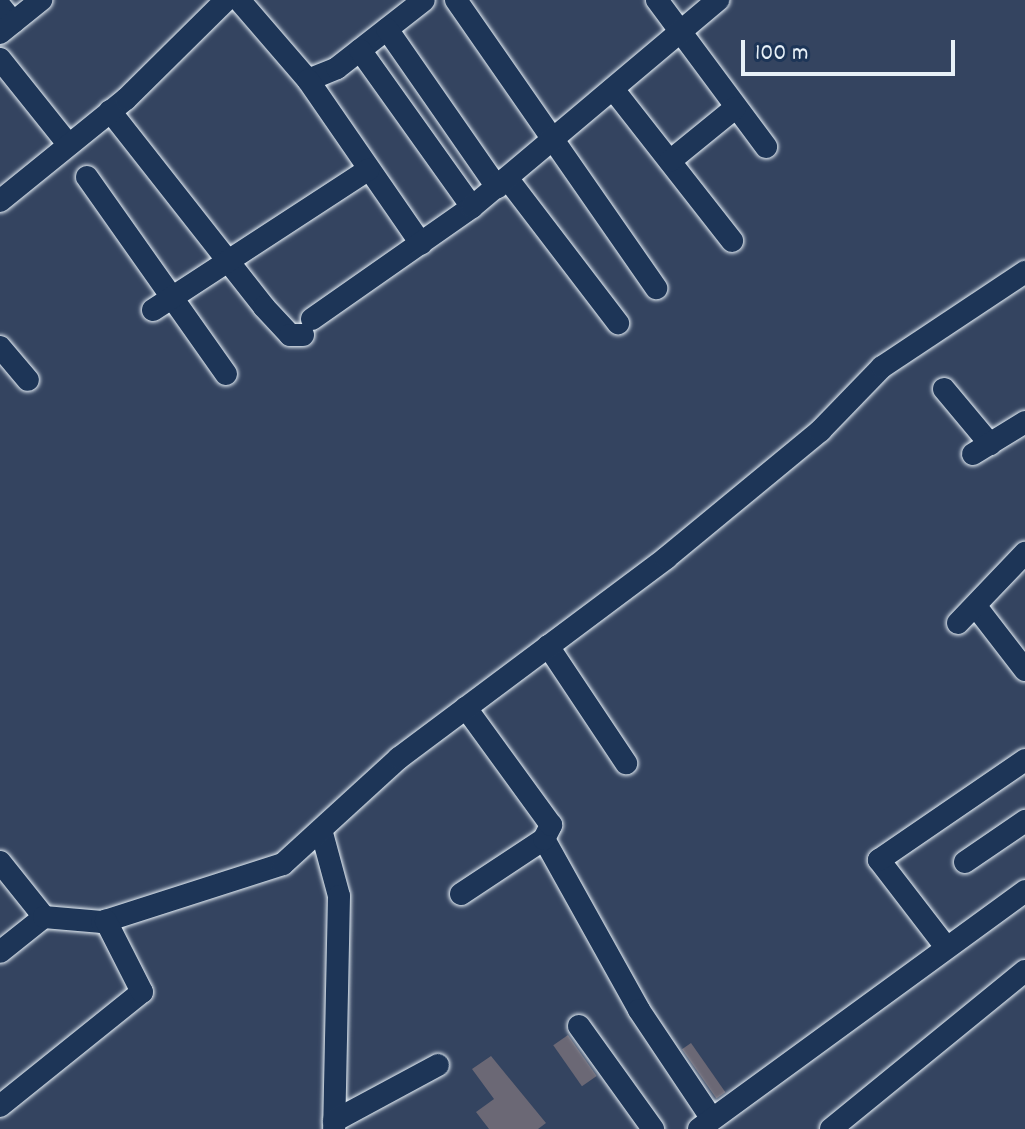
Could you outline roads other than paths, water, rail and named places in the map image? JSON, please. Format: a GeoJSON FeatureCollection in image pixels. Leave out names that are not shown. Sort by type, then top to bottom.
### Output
{"type":"FeatureCollection","features":[{"type":"Feature","properties":{"kind":"street"},"geometry":{"type":"LineString","coordinates":[[4,20],[41,0]]}},
{"type":"Feature","properties":{"kind":"street"},"geometry":{"type":"LineString","coordinates":[[0,201],[110,111],[226,0]]}},
{"type":"Feature","properties":{"kind":"street"},"geometry":{"type":"LineString","coordinates":[[239,0],[308,80],[421,244]]}},
{"type":"Feature","properties":{"kind":"street"},"geometry":{"type":"LineString","coordinates":[[456,0],[554,138]]}},
{"type":"Feature","properties":{"kind":"street"},"geometry":{"type":"LineString","coordinates":[[657,0],[677,35],[766,147]]}},
{"type":"Feature","properties":{"kind":"street"},"geometry":{"type":"LineString","coordinates":[[110,111],[290,335],[308,327],[472,207],[718,0]]}},
{"type":"Feature","properties":{"kind":"street"},"geometry":{"type":"LineString","coordinates":[[308,80],[360,50],[413,3]]}},
{"type":"Feature","properties":{"kind":"street"},"geometry":{"type":"LineString","coordinates":[[387,29],[502,182],[618,323]]}},
{"type":"Feature","properties":{"kind":"street"},"geometry":{"type":"LineString","coordinates":[[360,50],[472,207]]}},
{"type":"Feature","properties":{"kind":"street"},"geometry":{"type":"LineString","coordinates":[[0,59],[68,144]]}},
{"type":"Feature","properties":{"kind":"street"},"geometry":{"type":"LineString","coordinates":[[613,89],[732,241]]}},
{"type":"Feature","properties":{"kind":"street"},"geometry":{"type":"LineString","coordinates":[[670,161],[735,108]]}},
{"type":"Feature","properties":{"kind":"street"},"geometry":{"type":"LineString","coordinates":[[554,138],[552,144],[656,288]]}},
{"type":"Feature","properties":{"kind":"street"},"geometry":{"type":"LineString","coordinates":[[162,304],[368,170]]}},
{"type":"Feature","properties":{"kind":"street"},"geometry":{"type":"LineString","coordinates":[[87,177],[162,304],[226,374]]}},
{"type":"Feature","properties":{"kind":"street"},"geometry":{"type":"LineString","coordinates":[[0,952],[44,917],[106,921],[283,864],[322,833],[399,758],[548,646],[820,431],[882,367],[1025,272]]}},
{"type":"Feature","properties":{"kind":"street"},"geometry":{"type":"LineString","coordinates":[[0,347],[28,380]]}},
{"type":"Feature","properties":{"kind":"street"},"geometry":{"type":"LineString","coordinates":[[944,389],[982,449],[1023,427]]}},
{"type":"Feature","properties":{"kind":"street"},"geometry":{"type":"LineString","coordinates":[[958,623],[1025,553]]}},
{"type":"Feature","properties":{"kind":"street"},"geometry":{"type":"LineString","coordinates":[[981,613],[1025,670]]}},
{"type":"Feature","properties":{"kind":"street"},"geometry":{"type":"LineString","coordinates":[[548,646],[626,763]]}},
{"type":"Feature","properties":{"kind":"street"},"geometry":{"type":"LineString","coordinates":[[461,894],[544,839],[550,820],[466,708]]}},
{"type":"Feature","properties":{"kind":"street"},"geometry":{"type":"LineString","coordinates":[[946,947],[879,860],[1025,760]]}},
{"type":"Feature","properties":{"kind":"street"},"geometry":{"type":"LineString","coordinates":[[965,862],[1025,821]]}},
{"type":"Feature","properties":{"kind":"street"},"geometry":{"type":"LineString","coordinates":[[322,833],[339,896],[334,1125]]}},
{"type":"Feature","properties":{"kind":"street"},"geometry":{"type":"LineString","coordinates":[[544,839],[705,1124],[1025,891]]}},
{"type":"Feature","properties":{"kind":"street"},"geometry":{"type":"LineString","coordinates":[[0,862],[44,917]]}},
{"type":"Feature","properties":{"kind":"street"},"geometry":{"type":"LineString","coordinates":[[0,1106],[142,992],[106,921]]}},
{"type":"Feature","properties":{"kind":"street"},"geometry":{"type":"LineString","coordinates":[[831,1129],[1025,971]]}},
{"type":"Feature","properties":{"kind":"street"},"geometry":{"type":"LineString","coordinates":[[579,1026],[653,1129]]}},
{"type":"Feature","properties":{"kind":"street"},"geometry":{"type":"LineString","coordinates":[[334,1125],[438,1065]]}}]}
